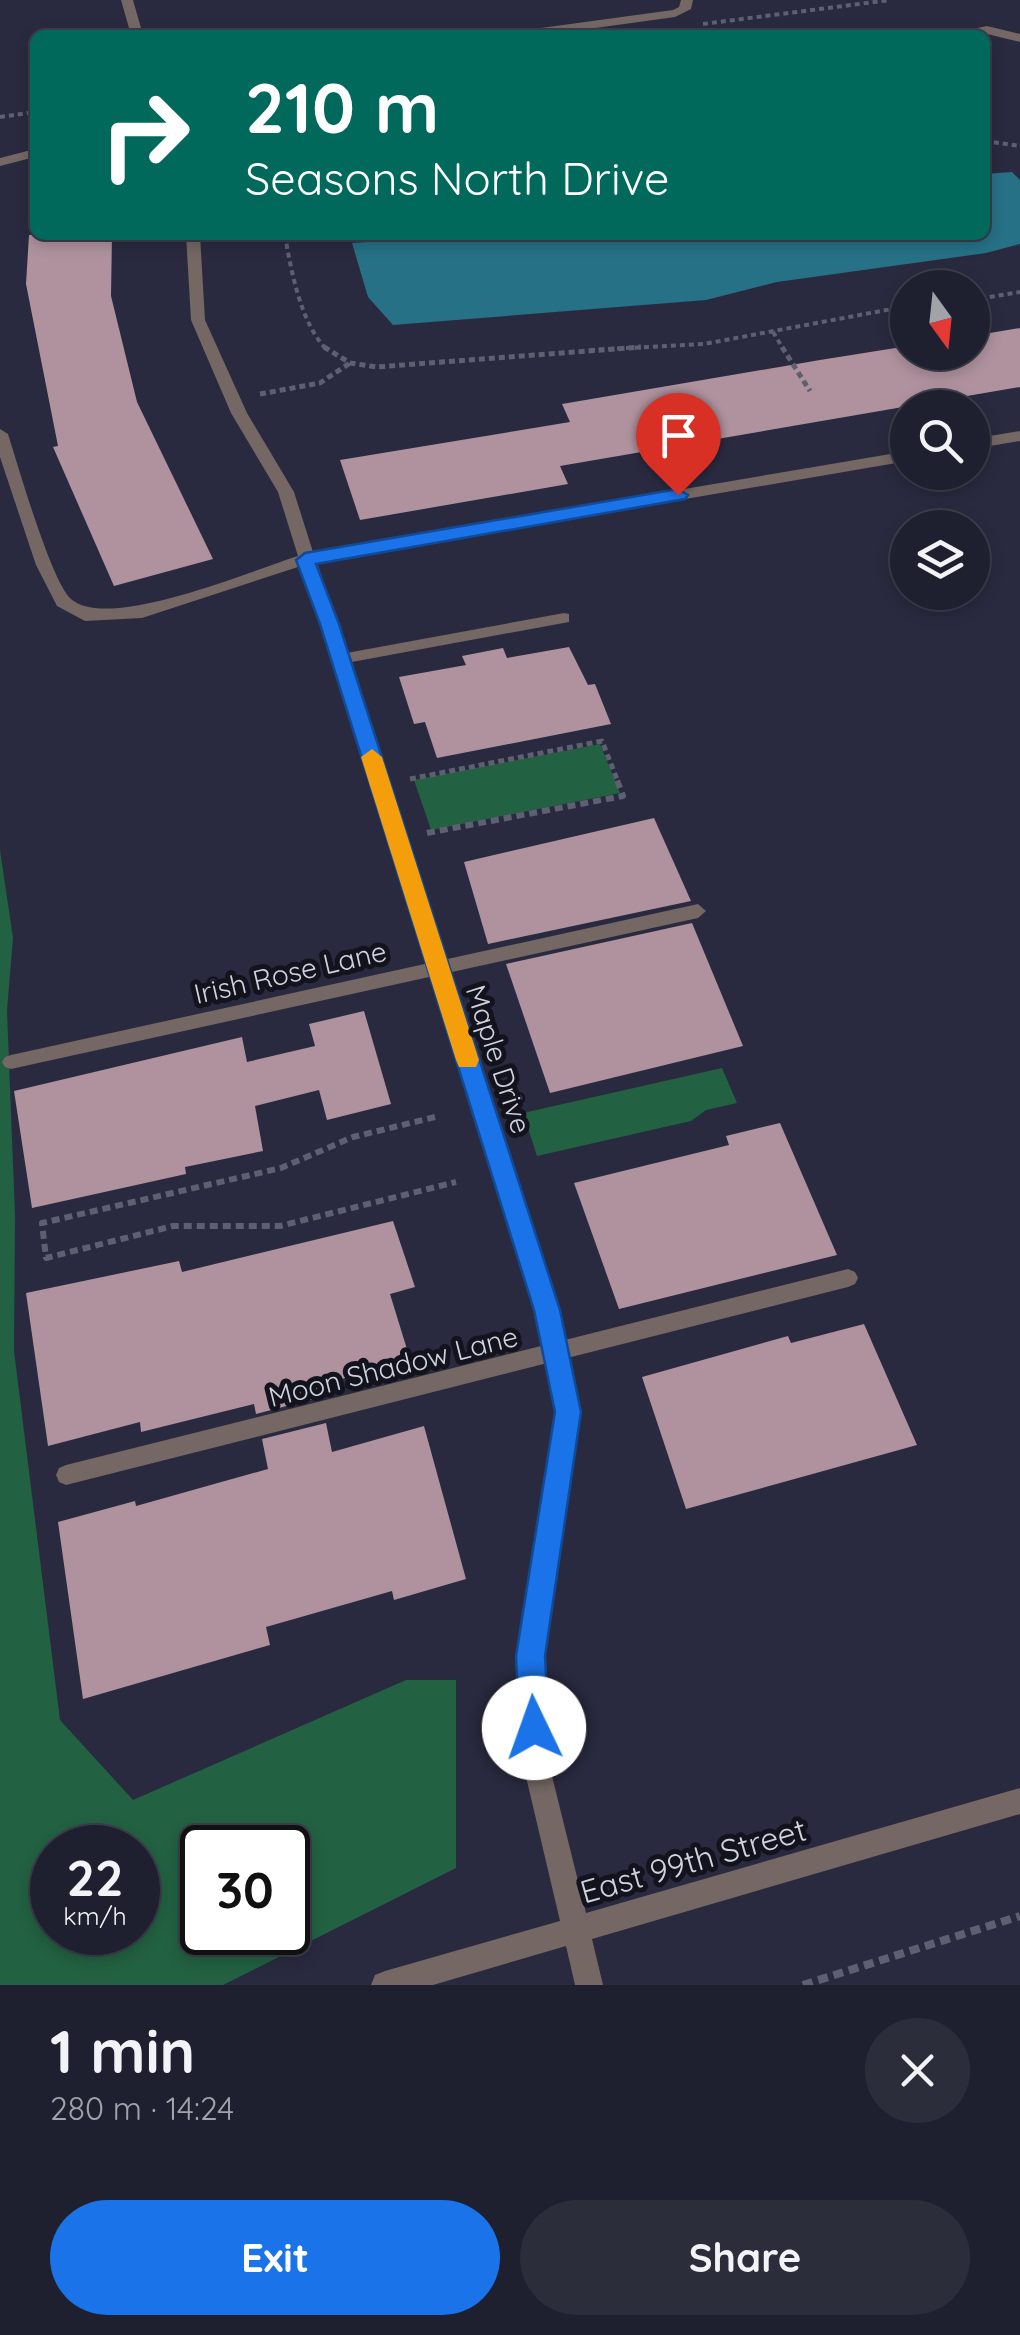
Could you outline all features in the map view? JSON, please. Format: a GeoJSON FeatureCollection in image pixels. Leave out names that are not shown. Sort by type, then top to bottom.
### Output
{"type":"FeatureCollection","features":[{"type":"Feature","properties":{"kind":"street"},"geometry":{"type":"LineString","coordinates":[[127,0],[136,30]]}},
{"type":"Feature","properties":{"kind":"street"},"geometry":{"type":"LineString","coordinates":[[556,30],[655,17],[686,4]]}},
{"type":"Feature","properties":{"kind":"street"},"geometry":{"type":"LineString","coordinates":[[990,31],[1020,38]]}},
{"type":"Feature","properties":{"kind":"street"},"geometry":{"type":"LineString","coordinates":[[0,162],[30,155]]}},
{"type":"Feature","properties":{"kind":"street","name":"Maple Drive"},"geometry":{"type":"LineString","coordinates":[[192,240],[198,320],[240,413],[286,492],[547,1310],[568,1412],[530,1656],[536,1764],[589,1985]]}},
{"type":"Feature","properties":{"kind":"street"},"geometry":{"type":"LineString","coordinates":[[0,434],[44,565],[63,602],[91,618],[142,612],[305,560],[890,459]]}},
{"type":"Feature","properties":{"kind":"street"},"geometry":{"type":"LineString","coordinates":[[990,441],[1020,436]]}},
{"type":"Feature","properties":{"kind":"street","name":"East 99th Street"},"geometry":{"type":"LineString","coordinates":[[385,1985],[1020,1801]]}},
{"type":"Feature","properties":{"kind":"lane"},"geometry":{"type":"LineString","coordinates":[[340,659],[564,618]]}},
{"type":"Feature","properties":{"kind":"lane","name":"Irish Rose Lane"},"geometry":{"type":"LineString","coordinates":[[11,1062],[698,910]]}},
{"type":"Feature","properties":{"kind":"lane","name":"Moon Shadow Lane"},"geometry":{"type":"LineString","coordinates":[[66,1475],[848,1278]]}},
{"type":"Feature","properties":{"kind":"path"},"geometry":{"type":"LineString","coordinates":[[699,25],[890,0]]}},
{"type":"Feature","properties":{"kind":"path"},"geometry":{"type":"LineString","coordinates":[[0,117],[30,113]]}},
{"type":"Feature","properties":{"kind":"path"},"geometry":{"type":"LineString","coordinates":[[990,141],[1018,143]]}},
{"type":"Feature","properties":{"kind":"path"},"geometry":{"type":"LineString","coordinates":[[286,240],[288,260],[316,338],[330,353],[350,363],[422,366],[459,359],[532,358],[582,350],[704,344],[890,309]]}},
{"type":"Feature","properties":{"kind":"path"},"geometry":{"type":"LineString","coordinates":[[990,297],[1020,292]]}},
{"type":"Feature","properties":{"kind":"path"},"geometry":{"type":"LineString","coordinates":[[774,332],[810,390]]}},
{"type":"Feature","properties":{"kind":"path"},"geometry":{"type":"LineString","coordinates":[[258,394],[320,384],[342,373],[350,363]]}},
{"type":"Feature","properties":{"kind":"path"},"geometry":{"type":"LineString","coordinates":[[410,779],[602,741],[624,796],[427,834]]}},
{"type":"Feature","properties":{"kind":"path"},"geometry":{"type":"LineString","coordinates":[[435,1117],[353,1137],[281,1168],[42,1223],[46,1258],[173,1226],[280,1226],[456,1182]]}},
{"type":"Feature","properties":{"kind":"path"},"geometry":{"type":"LineString","coordinates":[[803,1985],[1020,1916]]}},
{"type":"Feature","properties":{"kind":"green space"},"geometry":{"type":"Polygon","coordinates":[[[600,744],[620,793],[431,830],[414,780],[600,744]]]}},
{"type":"Feature","properties":{"kind":"green space"},"geometry":{"type":"Polygon","coordinates":[[[0,850],[13,938],[7,1011],[15,1215],[14,1351],[60,1720],[133,1800],[406,1680],[456,1680],[456,1868],[310,1941],[310,1825],[180,1825],[180,1955],[283,1955],[223,1985],[0,1985],[0,850]]]}},
{"type":"Feature","properties":{"kind":"green space"},"geometry":{"type":"Polygon","coordinates":[[[722,1068],[737,1103],[706,1110],[691,1121],[537,1156],[523,1113],[722,1068]]]}},
{"type":"Feature","properties":{"kind":"water"},"geometry":{"type":"Polygon","coordinates":[[[1012,172],[1020,180],[1020,244],[986,253],[777,282],[706,300],[393,325],[368,297],[352,243],[990,240],[990,174],[1012,172]]]}},
{"type":"Feature","properties":{"kind":"building"},"geometry":{"type":"Polygon","coordinates":[[[29,235],[30,240],[112,240],[111,296],[137,402],[213,559],[114,586],[53,447],[58,446],[26,284],[29,235]]]}},
{"type":"Feature","properties":{"kind":"building"},"geometry":{"type":"Polygon","coordinates":[[[1020,328],[1020,387],[990,392],[890,390],[890,409],[560,466],[568,484],[360,520],[340,460],[570,422],[562,404],[890,349],[890,370],[990,370],[990,333],[1020,328]]]}},
{"type":"Feature","properties":{"kind":"building"},"geometry":{"type":"Polygon","coordinates":[[[569,647],[588,685],[595,684],[611,724],[437,758],[425,722],[414,724],[399,677],[466,665],[462,656],[503,648],[507,658],[569,647]]]}},
{"type":"Feature","properties":{"kind":"building"},"geometry":{"type":"Polygon","coordinates":[[[654,818],[691,901],[488,944],[464,862],[654,818]]]}},
{"type":"Feature","properties":{"kind":"building"},"geometry":{"type":"Polygon","coordinates":[[[692,923],[743,1046],[550,1093],[506,964],[692,923]]]}},
{"type":"Feature","properties":{"kind":"building"},"geometry":{"type":"Polygon","coordinates":[[[364,1011],[391,1104],[327,1120],[319,1090],[255,1106],[263,1151],[185,1167],[186,1174],[32,1208],[14,1091],[242,1037],[247,1062],[315,1046],[309,1024],[364,1011]]]}},
{"type":"Feature","properties":{"kind":"building"},"geometry":{"type":"Polygon","coordinates":[[[780,1123],[837,1255],[619,1309],[574,1183],[729,1145],[726,1136],[780,1123]]]}},
{"type":"Feature","properties":{"kind":"building"},"geometry":{"type":"Polygon","coordinates":[[[393,1221],[415,1287],[390,1294],[410,1359],[318,1386],[321,1397],[256,1414],[254,1404],[141,1432],[140,1422],[48,1446],[26,1293],[179,1261],[182,1272],[393,1221]]]}},
{"type":"Feature","properties":{"kind":"building"},"geometry":{"type":"Polygon","coordinates":[[[864,1324],[917,1445],[686,1509],[642,1377],[788,1336],[791,1343],[864,1324]]]}},
{"type":"Feature","properties":{"kind":"building"},"geometry":{"type":"Polygon","coordinates":[[[326,1423],[332,1452],[424,1426],[466,1579],[394,1600],[392,1591],[266,1627],[270,1645],[83,1699],[58,1522],[135,1501],[136,1506],[268,1469],[262,1439],[326,1423]]]}},
{"type":"Feature","properties":{"kind":"slow traffic"},"geometry":{"type":"LineString","coordinates":[[372,757],[468,1060]]}},
{"type":"Feature","properties":{"kind":"route"},"geometry":{"type":"LineString","coordinates":[[534,1728],[530,1656],[554,1523],[568,1412],[547,1310],[330,624],[305,560],[678,495]]}}]}
